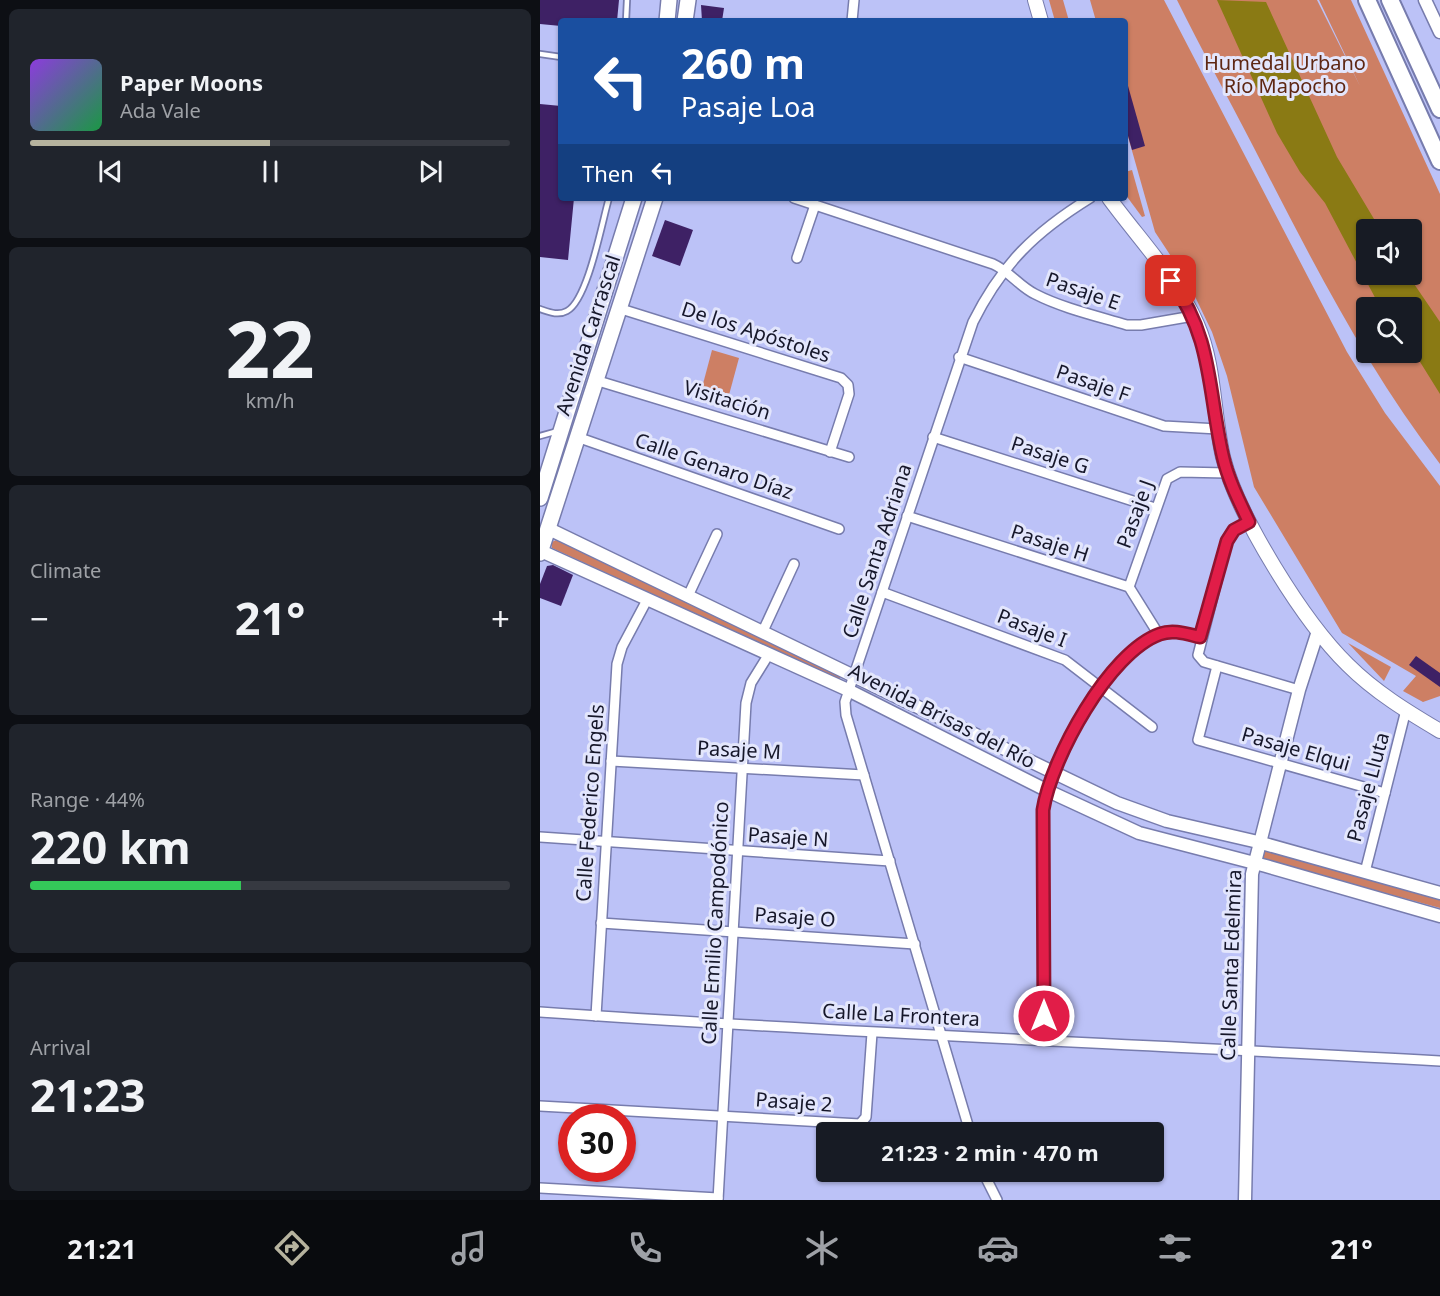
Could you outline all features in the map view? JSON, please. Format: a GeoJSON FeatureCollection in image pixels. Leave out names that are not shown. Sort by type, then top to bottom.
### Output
{"type":"FeatureCollection","features":[{"type":"Feature","properties":{"kind":"highway"},"geometry":{"type":"LineString","coordinates":[[1367,0],[1440,161]]}},
{"type":"Feature","properties":{"kind":"highway"},"geometry":{"type":"LineString","coordinates":[[1390,0],[1440,109]]}},
{"type":"Feature","properties":{"kind":"main road"},"geometry":{"type":"LineString","coordinates":[[667,18],[669,0]]}},
{"type":"Feature","properties":{"kind":"main road"},"geometry":{"type":"LineString","coordinates":[[686,18],[688,0]]}},
{"type":"Feature","properties":{"kind":"main road"},"geometry":{"type":"LineString","coordinates":[[1035,0],[1040,18]]}},
{"type":"Feature","properties":{"kind":"main road","name":"Avenida Carrascal"},"geometry":{"type":"LineString","coordinates":[[540,498],[633,201]]}},
{"type":"Feature","properties":{"kind":"main road","name":"Avenida Carrascal"},"geometry":{"type":"LineString","coordinates":[[540,552],[654,201]]}},
{"type":"Feature","properties":{"kind":"main road"},"geometry":{"type":"LineString","coordinates":[[1110,201],[1184,297],[1193,316],[1206,354],[1227,473],[1249,522],[1318,631],[1360,676],[1440,732]]}},
{"type":"Feature","properties":{"kind":"street"},"geometry":{"type":"LineString","coordinates":[[852,18],[855,0]]}},
{"type":"Feature","properties":{"kind":"street"},"geometry":{"type":"LineString","coordinates":[[1425,0],[1439,26]]}},
{"type":"Feature","properties":{"kind":"street"},"geometry":{"type":"LineString","coordinates":[[803,201],[1004,269]]}},
{"type":"Feature","properties":{"kind":"street"},"geometry":{"type":"LineString","coordinates":[[829,210],[830,201]]}},
{"type":"Feature","properties":{"kind":"street","name":"Calle Santa Adriana"},"geometry":{"type":"LineString","coordinates":[[967,1122],[845,709],[848,690],[855,675],[959,357],[973,322],[1004,269],[1032,239],[1086,201]]}},
{"type":"Feature","properties":{"kind":"street"},"geometry":{"type":"LineString","coordinates":[[797,258],[815,205]]}},
{"type":"Feature","properties":{"kind":"street","name":"Pasaje E"},"geometry":{"type":"LineString","coordinates":[[1004,269],[1024,287],[1041,297],[1127,325],[1141,325],[1193,316]]}},
{"type":"Feature","properties":{"kind":"street","name":"De los Apóstoles"},"geometry":{"type":"LineString","coordinates":[[618,308],[841,378],[848,385],[849,394],[830,452]]}},
{"type":"Feature","properties":{"kind":"street","name":"Pasaje F"},"geometry":{"type":"LineString","coordinates":[[959,357],[1164,426],[1218,429]]}},
{"type":"Feature","properties":{"kind":"street","name":"Visitación"},"geometry":{"type":"LineString","coordinates":[[595,380],[849,457]]}},
{"type":"Feature","properties":{"kind":"street","name":"Pasaje G"},"geometry":{"type":"LineString","coordinates":[[933,437],[1155,508]]}},
{"type":"Feature","properties":{"kind":"street","name":"Calle Genaro Díaz"},"geometry":{"type":"LineString","coordinates":[[577,438],[839,529]]}},
{"type":"Feature","properties":{"kind":"street","name":"Pasaje J"},"geometry":{"type":"LineString","coordinates":[[1129,587],[1164,483],[1171,476],[1180,472],[1227,473]]}},
{"type":"Feature","properties":{"kind":"street","name":"Pasaje H"},"geometry":{"type":"LineString","coordinates":[[907,516],[1129,587]]}},
{"type":"Feature","properties":{"kind":"street"},"geometry":{"type":"LineString","coordinates":[[1249,522],[1234,530],[1227,541],[1200,637],[1198,655],[1204,662],[1299,690]]}},
{"type":"Feature","properties":{"kind":"street","name":"Avenida Brisas del Río"},"geometry":{"type":"LineString","coordinates":[[549,529],[1141,812],[1167,821],[1258,842],[1439,890]]}},
{"type":"Feature","properties":{"kind":"street"},"geometry":{"type":"LineString","coordinates":[[688,596],[717,534]]}},
{"type":"Feature","properties":{"kind":"street","name":"Avenida Brisas del Río"},"geometry":{"type":"LineString","coordinates":[[540,552],[848,690],[1046,790],[1139,833],[1253,862],[1440,916]]}},
{"type":"Feature","properties":{"kind":"street"},"geometry":{"type":"LineString","coordinates":[[763,631],[794,564]]}},
{"type":"Feature","properties":{"kind":"street"},"geometry":{"type":"LineString","coordinates":[[1129,587],[1159,635]]}},
{"type":"Feature","properties":{"kind":"street","name":"Pasaje I"},"geometry":{"type":"LineString","coordinates":[[882,592],[1059,657],[1152,727]]}},
{"type":"Feature","properties":{"kind":"street","name":"Calle Federico Engels"},"geometry":{"type":"LineString","coordinates":[[596,1016],[618,659],[648,600]]}},
{"type":"Feature","properties":{"kind":"street","name":"Calle Santa Edelmira"},"geometry":{"type":"LineString","coordinates":[[1245,1200],[1253,862],[1299,690],[1318,631]]}},
{"type":"Feature","properties":{"kind":"street"},"geometry":{"type":"LineString","coordinates":[[1044,1039],[1043,810],[1046,790],[1099,687],[1142,646],[1159,635],[1173,632],[1200,637]]}},
{"type":"Feature","properties":{"kind":"street","name":"Calle Emilio Campodónico"},"geometry":{"type":"LineString","coordinates":[[718,1199],[747,697],[752,683],[769,654]]}},
{"type":"Feature","properties":{"kind":"street","name":"Pasaje Elqui"},"geometry":{"type":"LineString","coordinates":[[1217,666],[1198,740],[1385,793]]}},
{"type":"Feature","properties":{"kind":"street","name":"Pasaje Lluta"},"geometry":{"type":"LineString","coordinates":[[1365,872],[1407,710]]}},
{"type":"Feature","properties":{"kind":"street","name":"Pasaje M"},"geometry":{"type":"LineString","coordinates":[[611,761],[864,775]]}},
{"type":"Feature","properties":{"kind":"street","name":"Pasaje N"},"geometry":{"type":"LineString","coordinates":[[540,837],[890,861]]}},
{"type":"Feature","properties":{"kind":"street","name":"Pasaje O"},"geometry":{"type":"LineString","coordinates":[[601,923],[733,930],[915,944]]}},
{"type":"Feature","properties":{"kind":"street","name":"Calle La Frontera"},"geometry":{"type":"LineString","coordinates":[[540,1012],[872,1033],[1044,1039],[1440,1061]]}},
{"type":"Feature","properties":{"kind":"street","name":"Pasaje 2"},"geometry":{"type":"LineString","coordinates":[[540,1106],[863,1122],[866,1117],[872,1033]]}},
{"type":"Feature","properties":{"kind":"street"},"geometry":{"type":"LineString","coordinates":[[988,1182],[997,1200]]}},
{"type":"Feature","properties":{"kind":"street"},"geometry":{"type":"LineString","coordinates":[[540,1188],[718,1199]]}},
{"type":"Feature","properties":{"kind":"street"},"geometry":{"type":"LineString","coordinates":[[561,1200],[562,1190]]}},
{"type":"Feature","properties":{"kind":"lane"},"geometry":{"type":"LineString","coordinates":[[626,18],[627,0]]}},
{"type":"Feature","properties":{"kind":"lane"},"geometry":{"type":"LineString","coordinates":[[540,54],[558,57]]}},
{"type":"Feature","properties":{"kind":"lane"},"geometry":{"type":"LineString","coordinates":[[540,309],[554,314],[566,312],[577,303],[586,280],[608,201]]}},
{"type":"Feature","properties":{"kind":"lane"},"geometry":{"type":"LineString","coordinates":[[540,435],[561,430]]}},
{"type":"Feature","properties":{"kind":"green space"},"geometry":{"type":"Polygon","coordinates":[[[1049,0],[1063,0],[1068,18],[1054,18],[1049,0]]]}},
{"type":"Feature","properties":{"kind":"green space"},"geometry":{"type":"Polygon","coordinates":[[[1090,0],[1164,0],[1347,352],[1385,413],[1440,486],[1440,696],[1423,702],[1403,691],[1416,676],[1342,633],[1254,487],[1227,376],[1212,332],[1188,282],[1155,232],[1128,137],[1128,18],[1095,18],[1090,0]]]}},
{"type":"Feature","properties":{"kind":"green space","name":"Humedal Urbano Río Mapocho"},"geometry":{"type":"Polygon","coordinates":[[[1177,0],[1317,0],[1360,86],[1319,0],[1351,0],[1440,194],[1440,464],[1372,363],[1422,363],[1422,297],[1356,297],[1356,337],[1295,228],[1177,0]]]}},
{"type":"Feature","properties":{"kind":"green space"},"geometry":{"type":"Polygon","coordinates":[[[1132,170],[1145,216],[1142,217],[1128,198],[1128,171],[1132,170]]]}},
{"type":"Feature","properties":{"kind":"green space"},"geometry":{"type":"Polygon","coordinates":[[[712,350],[739,358],[726,406],[699,399],[712,350]]]}},
{"type":"Feature","properties":{"kind":"green space"},"geometry":{"type":"Polygon","coordinates":[[[556,540],[841,675],[839,680],[552,548],[552,542],[556,540]]]}},
{"type":"Feature","properties":{"kind":"green space"},"geometry":{"type":"Polygon","coordinates":[[[1348,643],[1391,667],[1384,681],[1348,643]]]}},
{"type":"Feature","properties":{"kind":"green space"},"geometry":{"type":"Polygon","coordinates":[[[1265,851],[1440,900],[1440,908],[1264,860],[1261,858],[1265,851]]]}},
{"type":"Feature","properties":{"kind":"shaded area"},"geometry":{"type":"Polygon","coordinates":[[[1217,0],[1266,2],[1337,157],[1374,219],[1356,219],[1356,262],[1325,203],[1300,172],[1277,133],[1217,0]]]}},
{"type":"Feature","properties":{"kind":"shaded area"},"geometry":{"type":"Polygon","coordinates":[[[1368,285],[1415,285],[1440,322],[1440,394],[1421,363],[1422,297],[1375,297],[1368,285]]]}},
{"type":"Feature","properties":{"kind":"building"},"geometry":{"type":"Polygon","coordinates":[[[540,0],[619,0],[617,18],[558,18],[558,26],[540,24],[540,0]]]}},
{"type":"Feature","properties":{"kind":"building"},"geometry":{"type":"Polygon","coordinates":[[[701,5],[724,8],[722,18],[702,18],[701,5]]]}},
{"type":"Feature","properties":{"kind":"building"},"geometry":{"type":"Polygon","coordinates":[[[1128,86],[1145,146],[1132,150],[1128,136],[1128,86]]]}},
{"type":"Feature","properties":{"kind":"building"},"geometry":{"type":"Polygon","coordinates":[[[540,104],[558,106],[558,201],[574,201],[568,260],[540,257],[540,104]]]}},
{"type":"Feature","properties":{"kind":"building"},"geometry":{"type":"Polygon","coordinates":[[[665,220],[693,230],[680,266],[652,256],[665,220]]]}},
{"type":"Feature","properties":{"kind":"building"},"geometry":{"type":"Polygon","coordinates":[[[553,565],[573,575],[561,606],[540,598],[540,584],[547,566],[553,565]]]}},
{"type":"Feature","properties":{"kind":"building"},"geometry":{"type":"Polygon","coordinates":[[[1416,656],[1440,673],[1440,687],[1409,665],[1416,656]]]}},
{"type":"Feature","properties":{"kind":"route"},"geometry":{"type":"LineString","coordinates":[[1044,1016],[1043,810],[1046,790],[1093,696],[1109,675],[1150,639],[1159,635],[1173,632],[1200,637],[1227,541],[1234,530],[1249,522],[1227,473],[1201,335],[1189,306],[1171,281]]}}]}
